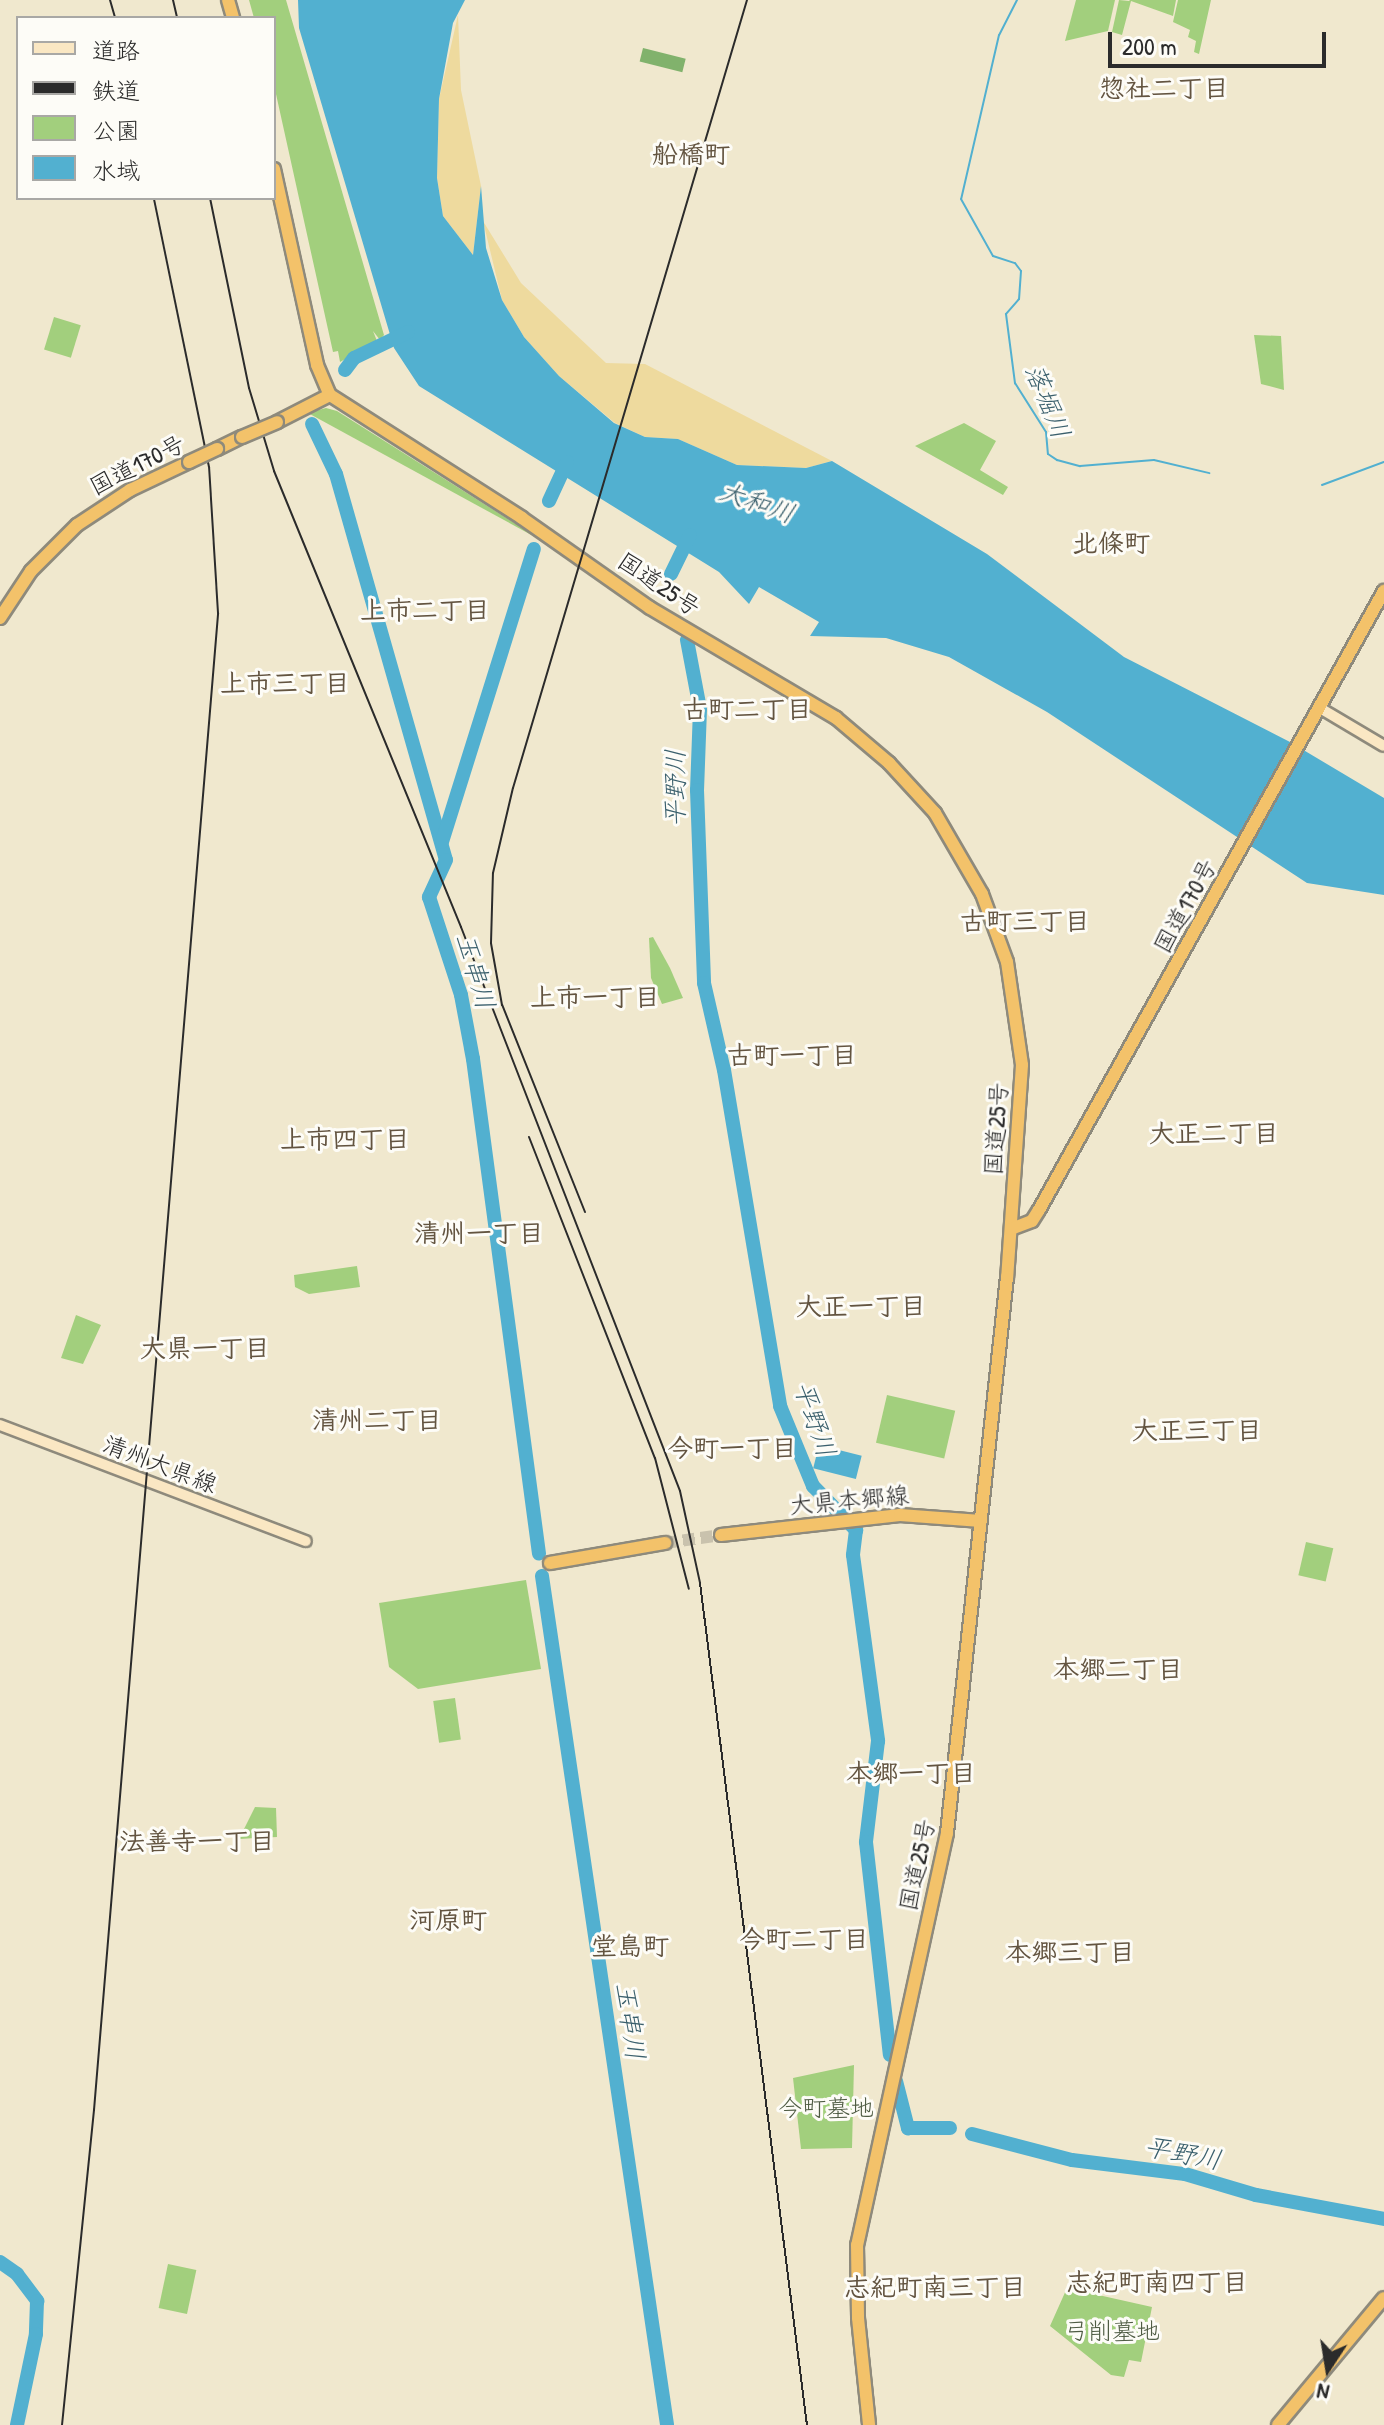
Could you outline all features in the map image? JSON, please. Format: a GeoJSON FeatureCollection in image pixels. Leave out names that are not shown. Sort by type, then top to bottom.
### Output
{"type":"FeatureCollection","features":[{"type":"Feature","properties":{"kind":"highway"},"geometry":{"type":"LineString","coordinates":[[276,178],[317,365],[330,395]]}},
{"type":"Feature","properties":{"kind":"highway","name":"国道170号"},"geometry":{"type":"LineString","coordinates":[[0,618],[31,571],[77,525],[130,490],[330,395]]}},
{"type":"Feature","properties":{"kind":"highway","name":"国道25号"},"geometry":{"type":"LineString","coordinates":[[330,395],[522,518],[650,608],[836,718],[889,763],[935,813],[982,894],[1016,998],[1022,1104],[981,1521],[943,1859],[880,2122],[857,2245],[858,2318],[869,2425]]}},
{"type":"Feature","properties":{"kind":"highway","name":"国道170号"},"geometry":{"type":"LineString","coordinates":[[1011,1229],[1032,1221],[1039,1210],[1384,591]]}},
{"type":"Feature","properties":{"kind":"highway","name":"大県本郷線"},"geometry":{"type":"LineString","coordinates":[[721,1535],[900,1515],[981,1521]]}},
{"type":"Feature","properties":{"kind":"highway"},"geometry":{"type":"LineString","coordinates":[[550,1563],[665,1543]]}},
{"type":"Feature","properties":{"kind":"highway"},"geometry":{"type":"LineString","coordinates":[[1278,2425],[1384,2298]]}},
{"type":"Feature","properties":{"kind":"highway"},"geometry":{"type":"LineString","coordinates":[[1287,2425],[1384,2310]]}},
{"type":"Feature","properties":{"kind":"main road"},"geometry":{"type":"LineString","coordinates":[[1318,711],[1384,746]]}},
{"type":"Feature","properties":{"kind":"main road","name":"清州大県線"},"geometry":{"type":"LineString","coordinates":[[0,1425],[306,1541]]}},
{"type":"Feature","properties":{"kind":"green space"},"geometry":{"type":"Polygon","coordinates":[[[249,0],[286,0],[384,335],[380,340],[373,331],[377,341],[340,362],[338,351],[333,352],[276,94],[276,16],[253,16],[249,0]]]}},
{"type":"Feature","properties":{"kind":"green space"},"geometry":{"type":"Polygon","coordinates":[[[1076,0],[1115,0],[1108,31],[1065,41],[1076,0]]]}},
{"type":"Feature","properties":{"kind":"green space"},"geometry":{"type":"Polygon","coordinates":[[[1119,0],[1176,0],[1173,16],[1131,1],[1122,35],[1112,32],[1119,0]]]}},
{"type":"Feature","properties":{"kind":"green space"},"geometry":{"type":"Polygon","coordinates":[[[1178,0],[1211,0],[1199,54],[1194,52],[1196,41],[1188,37],[1190,30],[1173,22],[1178,0]]]}},
{"type":"Feature","properties":{"kind":"green space"},"geometry":{"type":"Polygon","coordinates":[[[643,48],[686,59],[682,72],[640,62],[643,48]]]}},
{"type":"Feature","properties":{"kind":"green space"},"geometry":{"type":"Polygon","coordinates":[[[54,317],[81,325],[71,358],[44,350],[54,317]]]}},
{"type":"Feature","properties":{"kind":"green space"},"geometry":{"type":"Polygon","coordinates":[[[1254,335],[1281,336],[1284,390],[1261,384],[1254,335]]]}},
{"type":"Feature","properties":{"kind":"green space"},"geometry":{"type":"Polygon","coordinates":[[[326,408],[337,411],[546,543],[308,413],[326,408]]]}},
{"type":"Feature","properties":{"kind":"green space"},"geometry":{"type":"Polygon","coordinates":[[[964,423],[996,441],[980,470],[1008,487],[1003,495],[915,446],[964,423]]]}},
{"type":"Feature","properties":{"kind":"green space"},"geometry":{"type":"Polygon","coordinates":[[[653,937],[683,998],[662,1004],[651,978],[649,938],[653,937]]]}},
{"type":"Feature","properties":{"kind":"green space"},"geometry":{"type":"Polygon","coordinates":[[[357,1266],[360,1287],[309,1294],[295,1287],[294,1275],[357,1266]]]}},
{"type":"Feature","properties":{"kind":"green space"},"geometry":{"type":"Polygon","coordinates":[[[76,1315],[101,1325],[83,1364],[61,1358],[76,1315]]]}},
{"type":"Feature","properties":{"kind":"green space"},"geometry":{"type":"Polygon","coordinates":[[[887,1395],[955,1411],[944,1458],[876,1443],[887,1395]]]}},
{"type":"Feature","properties":{"kind":"green space"},"geometry":{"type":"Polygon","coordinates":[[[1306,1542],[1333,1548],[1326,1581],[1298,1575],[1306,1542]]]}},
{"type":"Feature","properties":{"kind":"green space"},"geometry":{"type":"Polygon","coordinates":[[[526,1580],[541,1669],[418,1689],[389,1667],[379,1603],[526,1580]]]}},
{"type":"Feature","properties":{"kind":"green space"},"geometry":{"type":"Polygon","coordinates":[[[455,1698],[461,1740],[439,1743],[433,1701],[455,1698]]]}},
{"type":"Feature","properties":{"kind":"green space"},"geometry":{"type":"Polygon","coordinates":[[[255,1807],[276,1808],[277,1837],[239,1839],[255,1807]]]}},
{"type":"Feature","properties":{"kind":"green space","name":"今町墓地"},"geometry":{"type":"Polygon","coordinates":[[[854,2065],[852,2148],[801,2149],[793,2078],[854,2065]]]}},
{"type":"Feature","properties":{"kind":"green space"},"geometry":{"type":"Polygon","coordinates":[[[168,2264],[196,2270],[187,2314],[159,2308],[168,2264]]]}},
{"type":"Feature","properties":{"kind":"green space","name":"弓削墓地"},"geometry":{"type":"Polygon","coordinates":[[[1067,2288],[1152,2307],[1141,2362],[1129,2360],[1124,2377],[1111,2375],[1050,2326],[1067,2288]]]}},
{"type":"Feature","properties":{"kind":"sand"},"geometry":{"type":"Polygon","coordinates":[[[458,15],[461,90],[481,186],[473,255],[443,216],[437,178],[439,99],[458,15]]]}},
{"type":"Feature","properties":{"kind":"sand"},"geometry":{"type":"Polygon","coordinates":[[[483,221],[521,283],[606,363],[645,364],[832,461],[806,468],[737,465],[678,439],[645,437],[615,423],[559,376],[524,337],[502,300],[483,221]]]}},
{"type":"Feature","properties":{"kind":"water","name":"大和川"},"geometry":{"type":"Polygon","coordinates":[[[298,0],[465,0],[453,23],[439,99],[437,178],[443,216],[473,255],[481,186],[486,248],[502,300],[524,337],[559,376],[614,423],[645,437],[678,439],[737,465],[806,468],[832,461],[987,554],[1124,657],[1290,742],[1384,798],[1384,895],[1307,883],[1047,712],[949,657],[886,638],[810,636],[819,622],[759,587],[749,604],[719,572],[419,386],[394,348],[299,28],[298,0]]]}},
{"type":"Feature","properties":{"kind":"water"},"geometry":{"type":"Polygon","coordinates":[[[819,1445],[862,1456],[856,1479],[813,1468],[819,1445]]]}},
{"type":"Feature","properties":{"kind":"waterway","name":"落堀川"},"geometry":{"type":"LineString","coordinates":[[1017,0],[999,35],[961,199],[993,256],[1015,263],[1021,271],[1019,299],[1006,314],[1015,383],[1046,432],[1048,454],[1057,460],[1080,466],[1154,460],[1209,473]]}},
{"type":"Feature","properties":{"kind":"waterway","name":"玉串川"},"geometry":{"type":"LineString","coordinates":[[345,370],[354,358],[408,332]]}},
{"type":"Feature","properties":{"kind":"waterway","name":"玉串川"},"geometry":{"type":"LineString","coordinates":[[312,424],[336,474],[446,860],[429,897],[461,995],[473,1059],[539,1554]]}},
{"type":"Feature","properties":{"kind":"waterway"},"geometry":{"type":"LineString","coordinates":[[549,501],[567,462]]}},
{"type":"Feature","properties":{"kind":"waterway","name":"落堀川"},"geometry":{"type":"LineString","coordinates":[[1322,485],[1384,462]]}},
{"type":"Feature","properties":{"kind":"waterway","name":"平野川"},"geometry":{"type":"LineString","coordinates":[[671,574],[690,535]]}},
{"type":"Feature","properties":{"kind":"waterway"},"geometry":{"type":"LineString","coordinates":[[442,842],[534,549]]}},
{"type":"Feature","properties":{"kind":"waterway","name":"平野川"},"geometry":{"type":"LineString","coordinates":[[687,640],[700,709],[697,790],[704,983],[724,1070],[780,1406],[813,1486],[856,1530],[853,1555],[878,1741],[866,1842],[890,2055]]}},
{"type":"Feature","properties":{"kind":"waterway","name":"玉串川"},"geometry":{"type":"LineString","coordinates":[[542,1576],[667,2425]]}},
{"type":"Feature","properties":{"kind":"waterway","name":"平野川"},"geometry":{"type":"LineString","coordinates":[[896,2081],[908,2128],[950,2128]]}},
{"type":"Feature","properties":{"kind":"waterway","name":"平野川"},"geometry":{"type":"LineString","coordinates":[[972,2134],[1072,2160],[1185,2174],[1256,2195],[1384,2219]]}},
{"type":"Feature","properties":{"kind":"waterway"},"geometry":{"type":"LineString","coordinates":[[0,2262],[17,2274],[37,2301],[36,2334],[17,2425]]}},
{"type":"Feature","properties":{"kind":"tunnel"},"geometry":{"type":"LineString","coordinates":[[665,1543],[721,1535]]}},
{"type":"Feature","properties":{"kind":"railway"},"geometry":{"type":"LineString","coordinates":[[110,0],[114,16]]}},
{"type":"Feature","properties":{"kind":"railway"},"geometry":{"type":"LineString","coordinates":[[173,0],[177,16]]}},
{"type":"Feature","properties":{"kind":"railway"},"geometry":{"type":"LineString","coordinates":[[585,1212],[502,1005],[491,943],[493,873],[513,788],[747,0]]}},
{"type":"Feature","properties":{"kind":"railway"},"geometry":{"type":"LineString","coordinates":[[62,2425],[94,2110],[218,613],[209,467],[154,200]]}},
{"type":"Feature","properties":{"kind":"railway"},"geometry":{"type":"LineString","coordinates":[[210,200],[249,388],[274,471],[461,927],[680,1491],[700,1583],[807,2425]]}},
{"type":"Feature","properties":{"kind":"railway"},"geometry":{"type":"LineString","coordinates":[[529,1137],[655,1458],[689,1589]]}},
{"type":"Feature","properties":{"kind":"district","name":"惣社二丁目"},"geometry":{"type":"Point","coordinates":[1164,88]}},
{"type":"Feature","properties":{"kind":"district","name":"船橋町"},"geometry":{"type":"Point","coordinates":[691,154]}},
{"type":"Feature","properties":{"kind":"district","name":"北條町"},"geometry":{"type":"Point","coordinates":[1111,543]}},
{"type":"Feature","properties":{"kind":"district","name":"上市二丁目"},"geometry":{"type":"Point","coordinates":[425,610]}},
{"type":"Feature","properties":{"kind":"district","name":"上市三丁目"},"geometry":{"type":"Point","coordinates":[285,683]}},
{"type":"Feature","properties":{"kind":"district","name":"古町二丁目"},"geometry":{"type":"Point","coordinates":[747,709]}},
{"type":"Feature","properties":{"kind":"district","name":"古町三丁目"},"geometry":{"type":"Point","coordinates":[1025,921]}},
{"type":"Feature","properties":{"kind":"district","name":"上市一丁目"},"geometry":{"type":"Point","coordinates":[595,997]}},
{"type":"Feature","properties":{"kind":"district","name":"古町一丁目"},"geometry":{"type":"Point","coordinates":[792,1055]}},
{"type":"Feature","properties":{"kind":"district","name":"大正二丁目"},"geometry":{"type":"Point","coordinates":[1214,1133]}},
{"type":"Feature","properties":{"kind":"district","name":"上市四丁目"},"geometry":{"type":"Point","coordinates":[345,1139]}},
{"type":"Feature","properties":{"kind":"district","name":"清州一丁目"},"geometry":{"type":"Point","coordinates":[479,1233]}},
{"type":"Feature","properties":{"kind":"district","name":"大正一丁目"},"geometry":{"type":"Point","coordinates":[861,1306]}},
{"type":"Feature","properties":{"kind":"district","name":"大県一丁目"},"geometry":{"type":"Point","coordinates":[205,1348]}},
{"type":"Feature","properties":{"kind":"district","name":"清州二丁目"},"geometry":{"type":"Point","coordinates":[377,1420]}},
{"type":"Feature","properties":{"kind":"district","name":"大正三丁目"},"geometry":{"type":"Point","coordinates":[1197,1430]}},
{"type":"Feature","properties":{"kind":"district","name":"今町一丁目"},"geometry":{"type":"Point","coordinates":[732,1448]}},
{"type":"Feature","properties":{"kind":"district","name":"本郷二丁目"},"geometry":{"type":"Point","coordinates":[1118,1669]}},
{"type":"Feature","properties":{"kind":"district","name":"本郷一丁目"},"geometry":{"type":"Point","coordinates":[911,1773]}},
{"type":"Feature","properties":{"kind":"district","name":"法善寺一丁目"},"geometry":{"type":"Point","coordinates":[197,1841]}},
{"type":"Feature","properties":{"kind":"district","name":"河原町"},"geometry":{"type":"Point","coordinates":[448,1920]}},
{"type":"Feature","properties":{"kind":"district","name":"今町二丁目"},"geometry":{"type":"Point","coordinates":[804,1939]}},
{"type":"Feature","properties":{"kind":"district","name":"堂島町"},"geometry":{"type":"Point","coordinates":[630,1946]}},
{"type":"Feature","properties":{"kind":"district","name":"本郷三丁目"},"geometry":{"type":"Point","coordinates":[1070,1952]}},
{"type":"Feature","properties":{"kind":"district","name":"志紀町南四丁目"},"geometry":{"type":"Point","coordinates":[1157,2282]}},
{"type":"Feature","properties":{"kind":"district","name":"志紀町南三丁目"},"geometry":{"type":"Point","coordinates":[935,2287]}}]}
